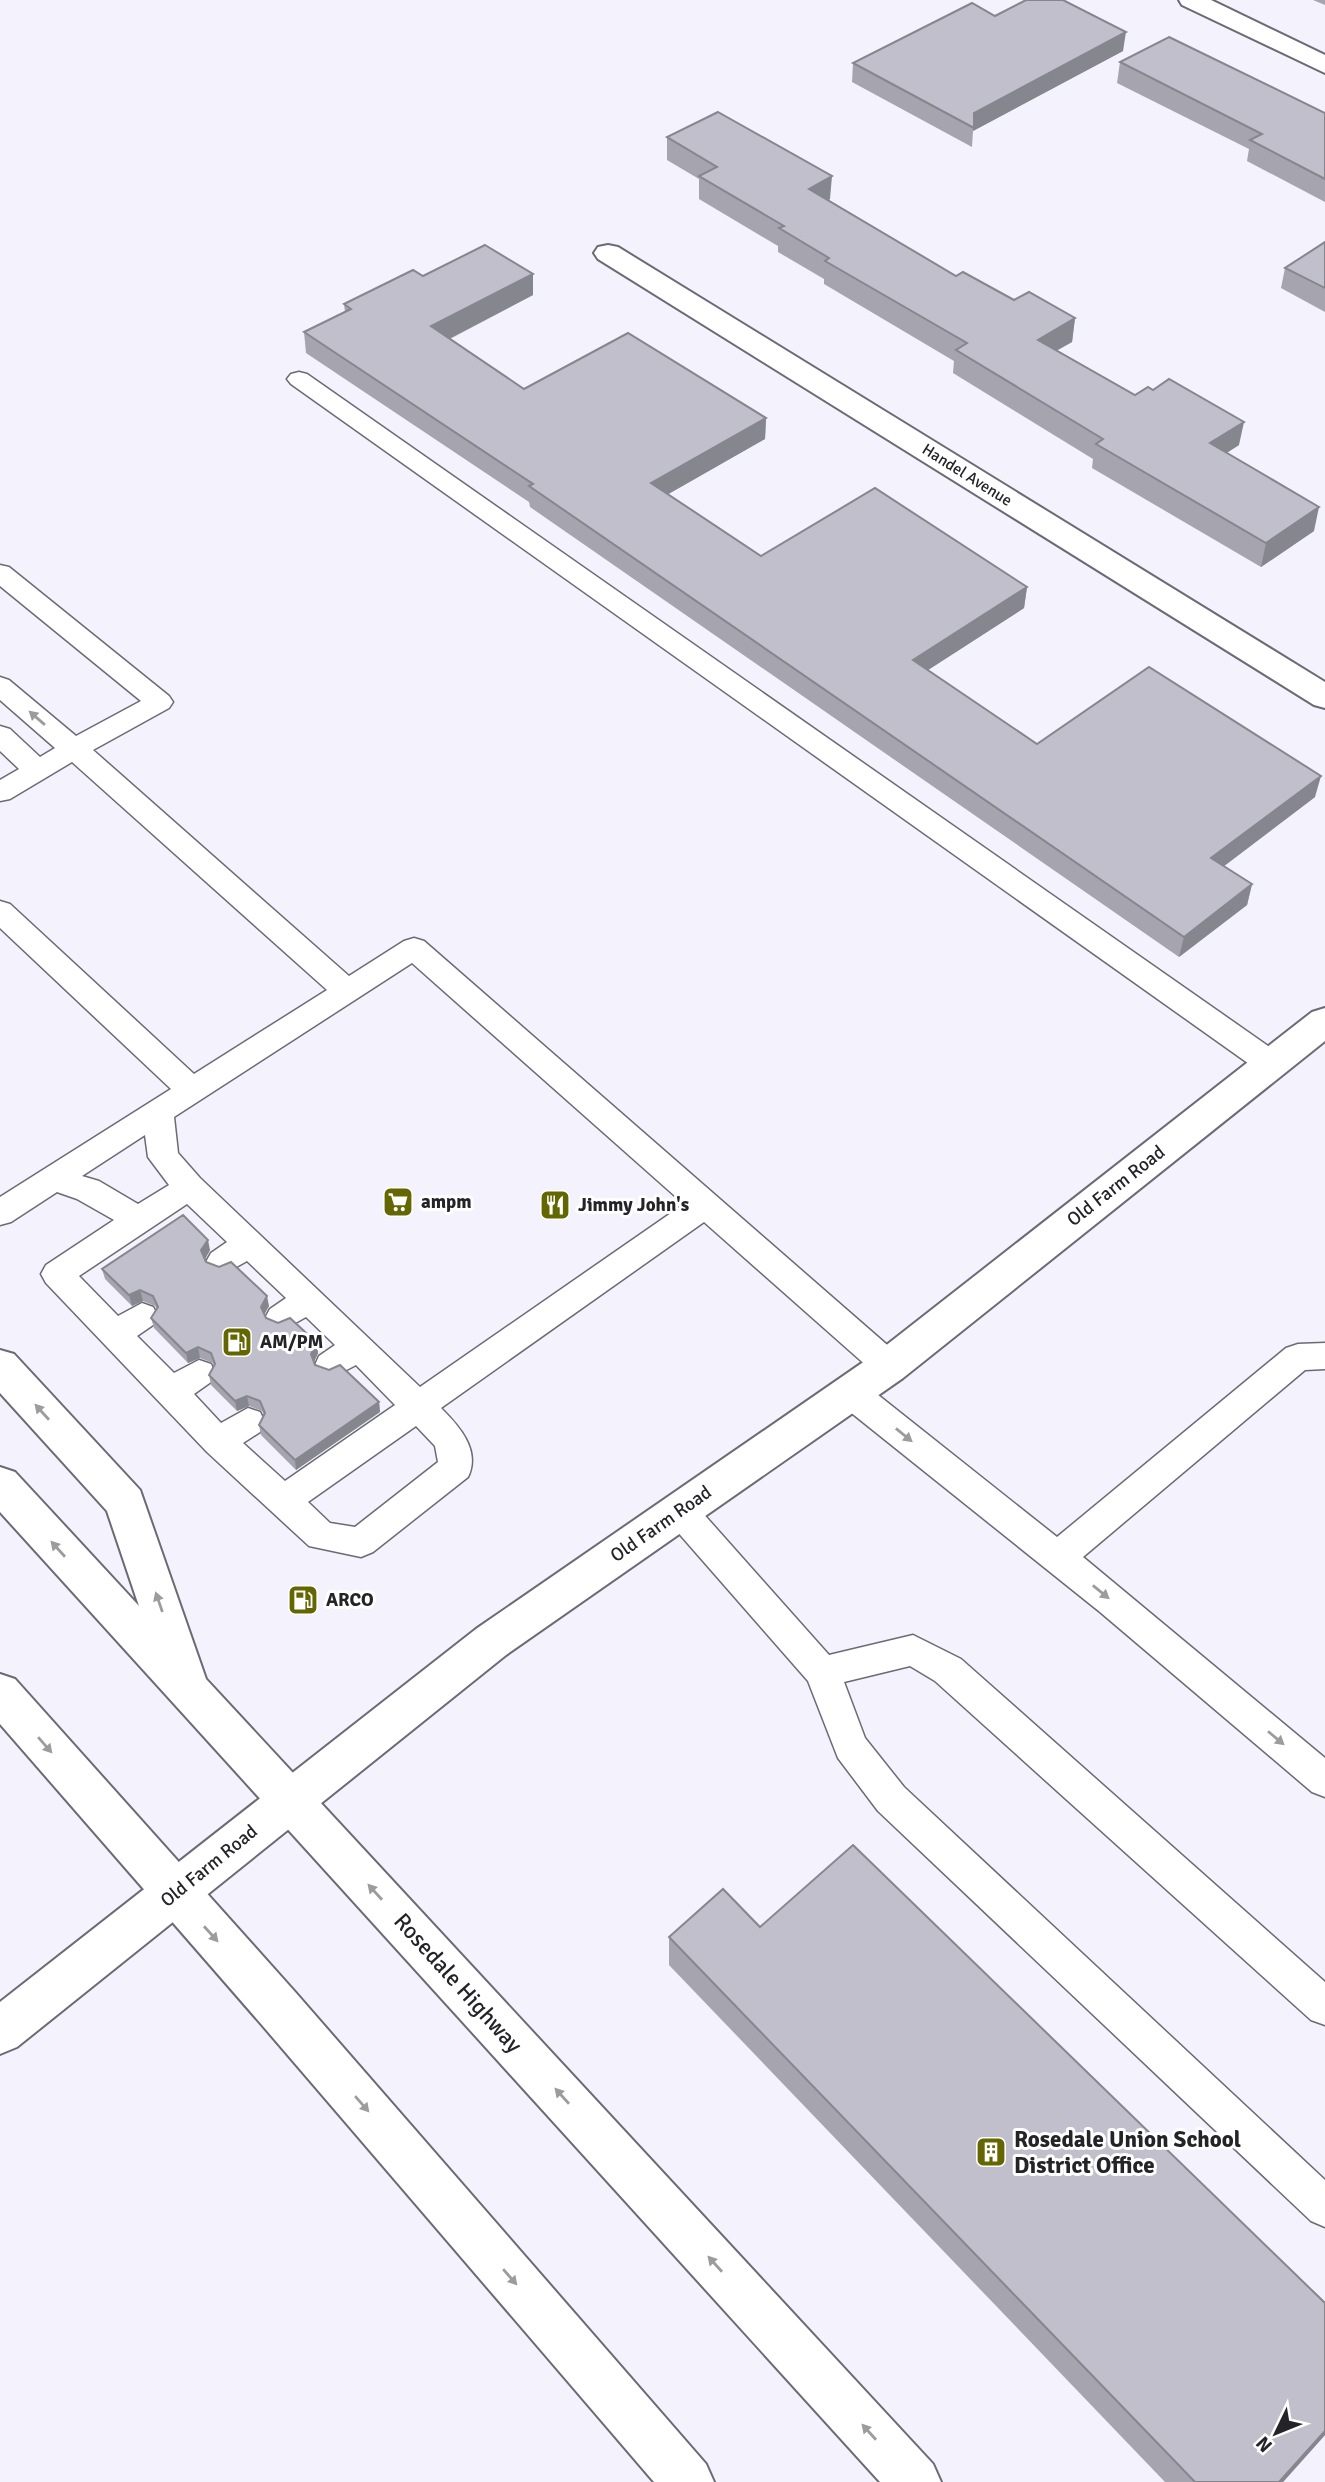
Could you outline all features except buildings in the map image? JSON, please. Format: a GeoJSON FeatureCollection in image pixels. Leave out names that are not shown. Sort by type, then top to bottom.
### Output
{"type":"FeatureCollection","features":[{"type":"Feature","properties":{"kind":"street"},"geometry":{"type":"LineString","coordinates":[[1191,0],[1325,65]]}},
{"type":"Feature","properties":{"kind":"street","name":"Handel Avenue"},"geometry":{"type":"LineString","coordinates":[[608,253],[1325,697]]}},
{"type":"Feature","properties":{"kind":"street","name":"Old Farm Road"},"geometry":{"type":"LineString","coordinates":[[0,2031],[491,1642],[889,1366],[1325,1021]]}},
{"type":"Feature","properties":{"kind":"street"},"geometry":{"type":"LineString","coordinates":[[0,1366],[125,1502],[189,1689]]}},
{"type":"Feature","properties":{"kind":"street","name":"Rosedale Highway"},"geometry":{"type":"LineString","coordinates":[[0,1484],[915,2482]]}},
{"type":"Feature","properties":{"kind":"street"},"geometry":{"type":"LineString","coordinates":[[0,1693],[279,2009],[688,2482]]}},
{"type":"Feature","properties":{"kind":"lane"},"geometry":{"type":"LineString","coordinates":[[299,379],[1270,1063]]}},
{"type":"Feature","properties":{"kind":"lane"},"geometry":{"type":"LineString","coordinates":[[0,573],[160,702],[0,792]]}},
{"type":"Feature","properties":{"kind":"lane"},"geometry":{"type":"LineString","coordinates":[[0,686],[347,991]]}},
{"type":"Feature","properties":{"kind":"lane"},"geometry":{"type":"LineString","coordinates":[[0,735],[38,771]]}},
{"type":"Feature","properties":{"kind":"lane"},"geometry":{"type":"LineString","coordinates":[[0,911],[192,1090]]}},
{"type":"Feature","properties":{"kind":"lane"},"geometry":{"type":"LineString","coordinates":[[6,1201],[54,1179],[414,948],[889,1366]]}},
{"type":"Feature","properties":{"kind":"lane"},"geometry":{"type":"LineString","coordinates":[[158,1112],[163,1157],[189,1187],[358,1346],[450,1440],[456,1467],[361,1542],[321,1536],[219,1442],[171,1393],[129,1325],[57,1274],[189,1187]]}},
{"type":"Feature","properties":{"kind":"lane"},"geometry":{"type":"LineString","coordinates":[[54,1179],[89,1189],[139,1219]]}},
{"type":"Feature","properties":{"kind":"lane"},"geometry":{"type":"LineString","coordinates":[[284,1500],[705,1205]]}},
{"type":"Feature","properties":{"kind":"lane"},"geometry":{"type":"LineString","coordinates":[[222,1262],[248,1244]]}},
{"type":"Feature","properties":{"kind":"lane"},"geometry":{"type":"LineString","coordinates":[[281,1318],[307,1300]]}},
{"type":"Feature","properties":{"kind":"lane"},"geometry":{"type":"LineString","coordinates":[[331,1365],[358,1346]]}},
{"type":"Feature","properties":{"kind":"lane"},"geometry":{"type":"LineString","coordinates":[[1059,1558],[1085,1533],[1298,1357],[1325,1356]]}},
{"type":"Feature","properties":{"kind":"lane"},"geometry":{"type":"LineString","coordinates":[[171,1393],[199,1373]]}},
{"type":"Feature","properties":{"kind":"lane"},"geometry":{"type":"LineString","coordinates":[[851,1392],[1059,1558],[1325,1780]]}},
{"type":"Feature","properties":{"kind":"lane"},"geometry":{"type":"LineString","coordinates":[[219,1442],[248,1422]]}},
{"type":"Feature","properties":{"kind":"lane"},"geometry":{"type":"LineString","coordinates":[[680,1511],[822,1672],[851,1747],[891,1799],[1325,2207]]}},
{"type":"Feature","properties":{"kind":"lane"},"geometry":{"type":"LineString","coordinates":[[822,1672],[913,1650],[948,1670],[1325,2007]]}},
{"type":"Feature","properties":{"kind":"place","name":"ampm"},"geometry":{"type":"Point","coordinates":[398,1202]}},
{"type":"Feature","properties":{"kind":"place","name":"Jimmy John's"},"geometry":{"type":"Point","coordinates":[555,1205]}},
{"type":"Feature","properties":{"kind":"place","name":"AM/PM"},"geometry":{"type":"Point","coordinates":[237,1342]}},
{"type":"Feature","properties":{"kind":"place","name":"ARCO"},"geometry":{"type":"Point","coordinates":[303,1600]}},
{"type":"Feature","properties":{"kind":"place","name":"Rosedale Union School District Office"},"geometry":{"type":"Point","coordinates":[991,2152]}}]}
